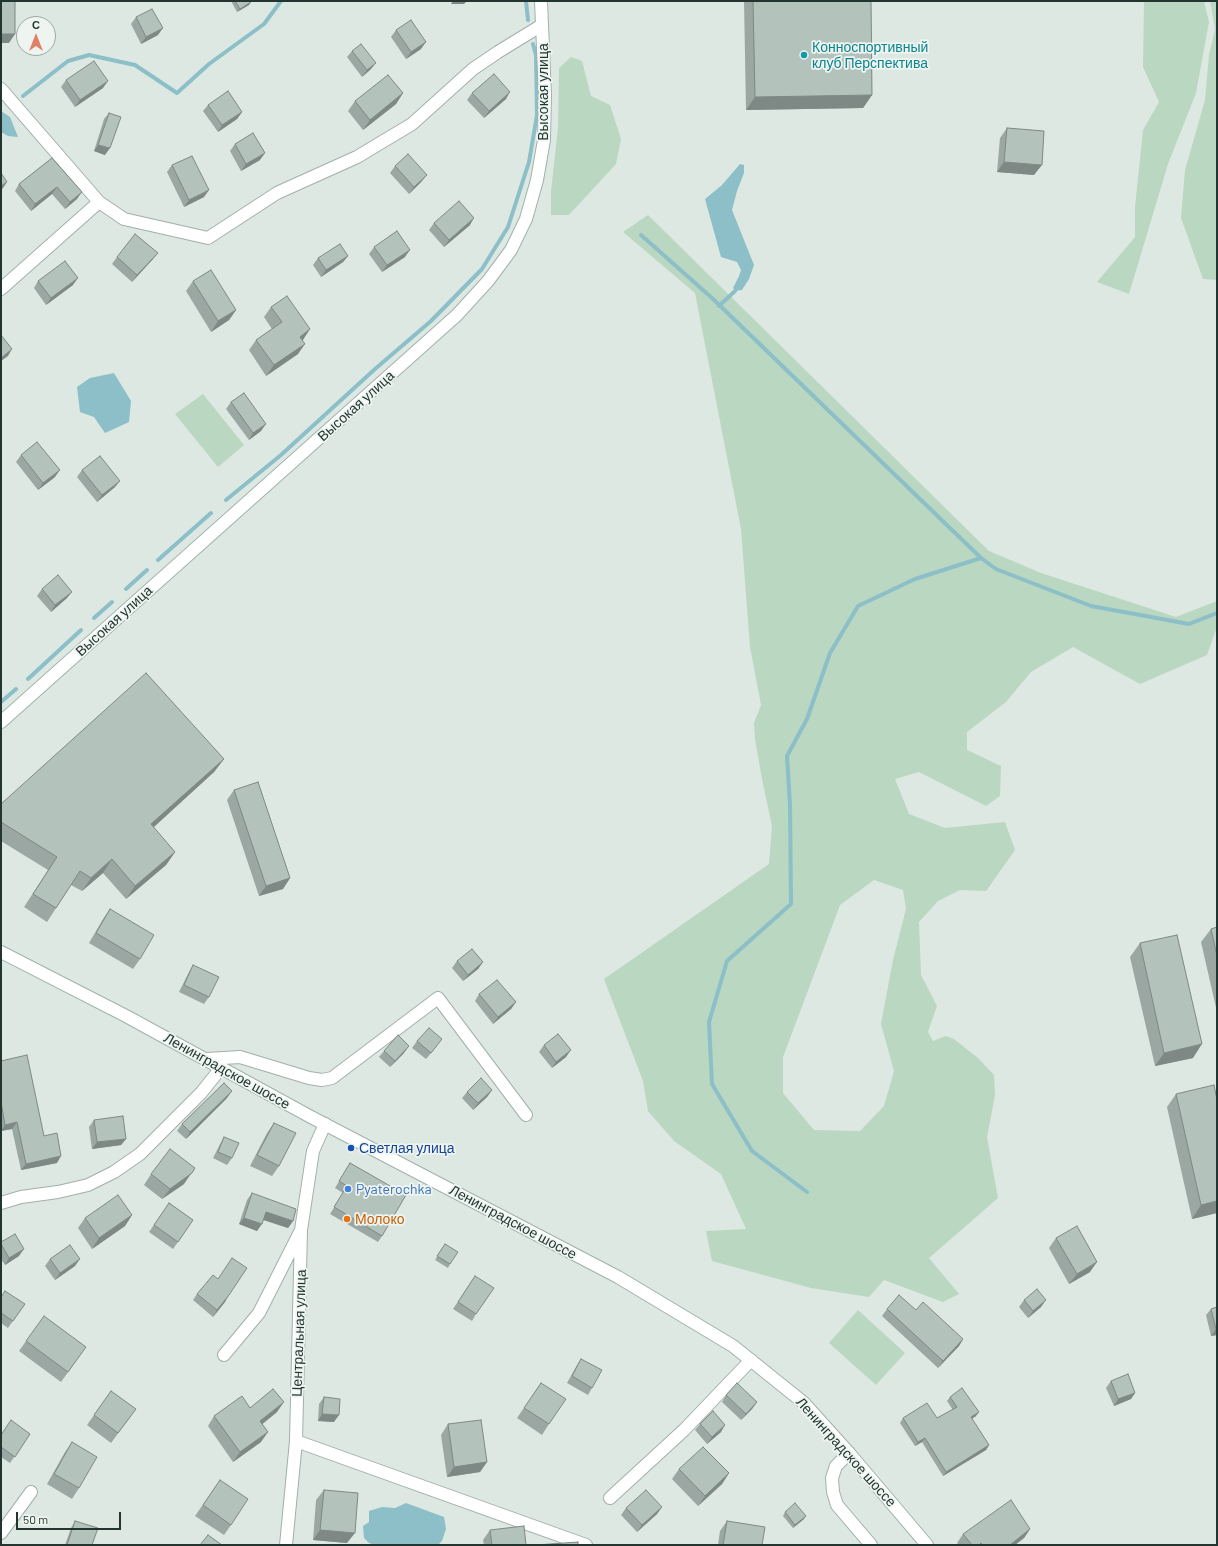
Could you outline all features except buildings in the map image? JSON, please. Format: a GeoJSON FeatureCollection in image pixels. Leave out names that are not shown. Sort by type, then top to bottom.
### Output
{"type":"FeatureCollection","features":[{"type":"Feature","properties":{"kind":"street","name":"Высокая улица"},"geometry":{"type":"LineString","coordinates":[[1,722],[457,315],[488,281],[511,250],[526,219],[537,180],[544,140],[545,95],[541,1]]}},
{"type":"Feature","properties":{"kind":"street"},"geometry":{"type":"LineString","coordinates":[[1,89],[99,202],[124,219],[208,238],[277,193],[357,157],[412,124],[473,69],[542,25]]}},
{"type":"Feature","properties":{"kind":"street"},"geometry":{"type":"LineString","coordinates":[[1,289],[99,202]]}},
{"type":"Feature","properties":{"kind":"street","name":"Ленинградское шоссе"},"geometry":{"type":"LineString","coordinates":[[1,952],[126,1016],[324,1124],[618,1277],[734,1346],[804,1403],[849,1453],[927,1545]]}},
{"type":"Feature","properties":{"kind":"street"},"geometry":{"type":"LineString","coordinates":[[207,1060],[240,1057],[309,1078],[322,1080],[332,1078],[438,998],[526,1115]]}},
{"type":"Feature","properties":{"kind":"street"},"geometry":{"type":"LineString","coordinates":[[1,1203],[21,1197],[58,1192],[88,1185],[114,1172],[140,1154],[201,1093],[221,1068]]}},
{"type":"Feature","properties":{"kind":"street","name":"Центральная улица"},"geometry":{"type":"LineString","coordinates":[[286,1545],[296,1441],[301,1230],[313,1151],[324,1124]]}},
{"type":"Feature","properties":{"kind":"street"},"geometry":{"type":"LineString","coordinates":[[224,1355],[259,1313],[301,1230]]}},
{"type":"Feature","properties":{"kind":"street"},"geometry":{"type":"LineString","coordinates":[[610,1498],[684,1430],[751,1360]]}},
{"type":"Feature","properties":{"kind":"street"},"geometry":{"type":"LineString","coordinates":[[296,1441],[586,1545]]}},
{"type":"Feature","properties":{"kind":"street"},"geometry":{"type":"LineString","coordinates":[[849,1453],[836,1466],[832,1478],[833,1492],[837,1505],[871,1545]]}},
{"type":"Feature","properties":{"kind":"street"},"geometry":{"type":"LineString","coordinates":[[1,1533],[31,1492]]}},
{"type":"Feature","properties":{"kind":"green space"},"geometry":{"type":"Polygon","coordinates":[[[1144,1],[1204,1],[1209,22],[1196,93],[1168,164],[1129,294],[1097,282],[1135,237],[1135,207],[1143,130],[1159,102],[1143,67],[1144,1]]]}},
{"type":"Feature","properties":{"kind":"green space"},"geometry":{"type":"Polygon","coordinates":[[[1210,1],[1217,1],[1217,280],[1203,279],[1181,218],[1185,170],[1205,100],[1209,55],[1215,29],[1210,1]]]}},
{"type":"Feature","properties":{"kind":"green space"},"geometry":{"type":"Polygon","coordinates":[[[571,57],[582,61],[591,96],[610,105],[621,139],[616,164],[569,215],[551,215],[551,191],[558,128],[559,68],[571,57]]]}},
{"type":"Feature","properties":{"kind":"green space"},"geometry":{"type":"Polygon","coordinates":[[[648,215],[989,551],[1041,573],[1176,617],[1217,601],[1217,627],[1207,655],[1140,684],[1073,647],[1031,672],[1006,702],[967,732],[967,750],[1001,766],[1000,796],[986,806],[919,772],[895,779],[909,814],[945,828],[1005,822],[1015,850],[986,891],[960,890],[938,901],[919,922],[921,975],[937,1006],[928,1032],[933,1041],[946,1036],[954,1039],[978,1058],[994,1075],[995,1095],[987,1137],[998,1198],[929,1258],[959,1294],[943,1302],[884,1280],[869,1297],[811,1288],[712,1261],[706,1231],[746,1229],[721,1174],[674,1141],[648,1111],[643,1081],[604,979],[769,864],[772,826],[755,739],[754,723],[761,705],[750,647],[741,529],[695,293],[623,232],[648,215]],[[874,880],[840,905],[783,1057],[783,1093],[814,1130],[860,1131],[884,1106],[894,1071],[881,1024],[893,960],[906,909],[903,890],[874,880]]]}},
{"type":"Feature","properties":{"kind":"green space"},"geometry":{"type":"Polygon","coordinates":[[[203,394],[244,445],[218,467],[175,414],[203,394]]]}},
{"type":"Feature","properties":{"kind":"green space"},"geometry":{"type":"Polygon","coordinates":[[[858,1310],[905,1353],[876,1385],[829,1343],[858,1310]]]}},
{"type":"Feature","properties":{"kind":"water"},"geometry":{"type":"Polygon","coordinates":[[[1,111],[10,117],[18,137],[8,136],[1,132],[1,111]]]}},
{"type":"Feature","properties":{"kind":"water"},"geometry":{"type":"Polygon","coordinates":[[[740,164],[744,165],[744,173],[732,210],[754,265],[749,279],[742,290],[735,291],[733,288],[741,270],[737,262],[721,257],[705,199],[722,185],[740,164]]]}},
{"type":"Feature","properties":{"kind":"water"},"geometry":{"type":"Polygon","coordinates":[[[114,373],[131,401],[129,422],[105,433],[94,417],[80,412],[77,387],[90,378],[114,373]]]}},
{"type":"Feature","properties":{"kind":"water"},"geometry":{"type":"Polygon","coordinates":[[[406,1503],[444,1517],[446,1529],[442,1541],[438,1545],[375,1545],[369,1543],[364,1538],[363,1526],[369,1522],[369,1511],[382,1507],[395,1508],[406,1503]]]}},
{"type":"Feature","properties":{"kind":"waterway"},"geometry":{"type":"LineString","coordinates":[[23,96],[68,61],[89,55],[135,65],[177,93],[209,64],[264,24],[281,1]]}},
{"type":"Feature","properties":{"kind":"waterway"},"geometry":{"type":"LineString","coordinates":[[526,1],[528,20]]}},
{"type":"Feature","properties":{"kind":"waterway"},"geometry":{"type":"LineString","coordinates":[[226,500],[281,455],[375,369],[431,321],[482,269],[508,227],[529,162],[537,115],[536,55],[533,44]]}},
{"type":"Feature","properties":{"kind":"waterway"},"geometry":{"type":"LineString","coordinates":[[641,235],[712,298],[981,558],[996,569],[1091,606],[1189,624],[1217,613]]}},
{"type":"Feature","properties":{"kind":"waterway"},"geometry":{"type":"LineString","coordinates":[[719,306],[735,291]]}},
{"type":"Feature","properties":{"kind":"waterway"},"geometry":{"type":"LineString","coordinates":[[158,560],[211,513]]}},
{"type":"Feature","properties":{"kind":"waterway"},"geometry":{"type":"LineString","coordinates":[[807,1192],[752,1151],[712,1084],[709,1022],[727,961],[791,904],[790,805],[787,756],[807,719],[830,653],[858,606],[915,579],[981,558]]}},
{"type":"Feature","properties":{"kind":"waterway"},"geometry":{"type":"LineString","coordinates":[[126,589],[147,570]]}},
{"type":"Feature","properties":{"kind":"waterway"},"geometry":{"type":"LineString","coordinates":[[94,618],[112,602]]}},
{"type":"Feature","properties":{"kind":"waterway"},"geometry":{"type":"LineString","coordinates":[[28,679],[81,630]]}},
{"type":"Feature","properties":{"kind":"waterway"},"geometry":{"type":"LineString","coordinates":[[1,702],[16,689]]}},
{"type":"Feature","properties":{"kind":"place","name":"Конноспортивный клуб Перспектива"},"geometry":{"type":"Point","coordinates":[804,55]}},
{"type":"Feature","properties":{"kind":"place","name":"Светлая улица"},"geometry":{"type":"Point","coordinates":[351,1148]}},
{"type":"Feature","properties":{"kind":"place","name":"Pyaterochka"},"geometry":{"type":"Point","coordinates":[348,1189]}},
{"type":"Feature","properties":{"kind":"place","name":"Молоко"},"geometry":{"type":"Point","coordinates":[347,1219]}}]}
